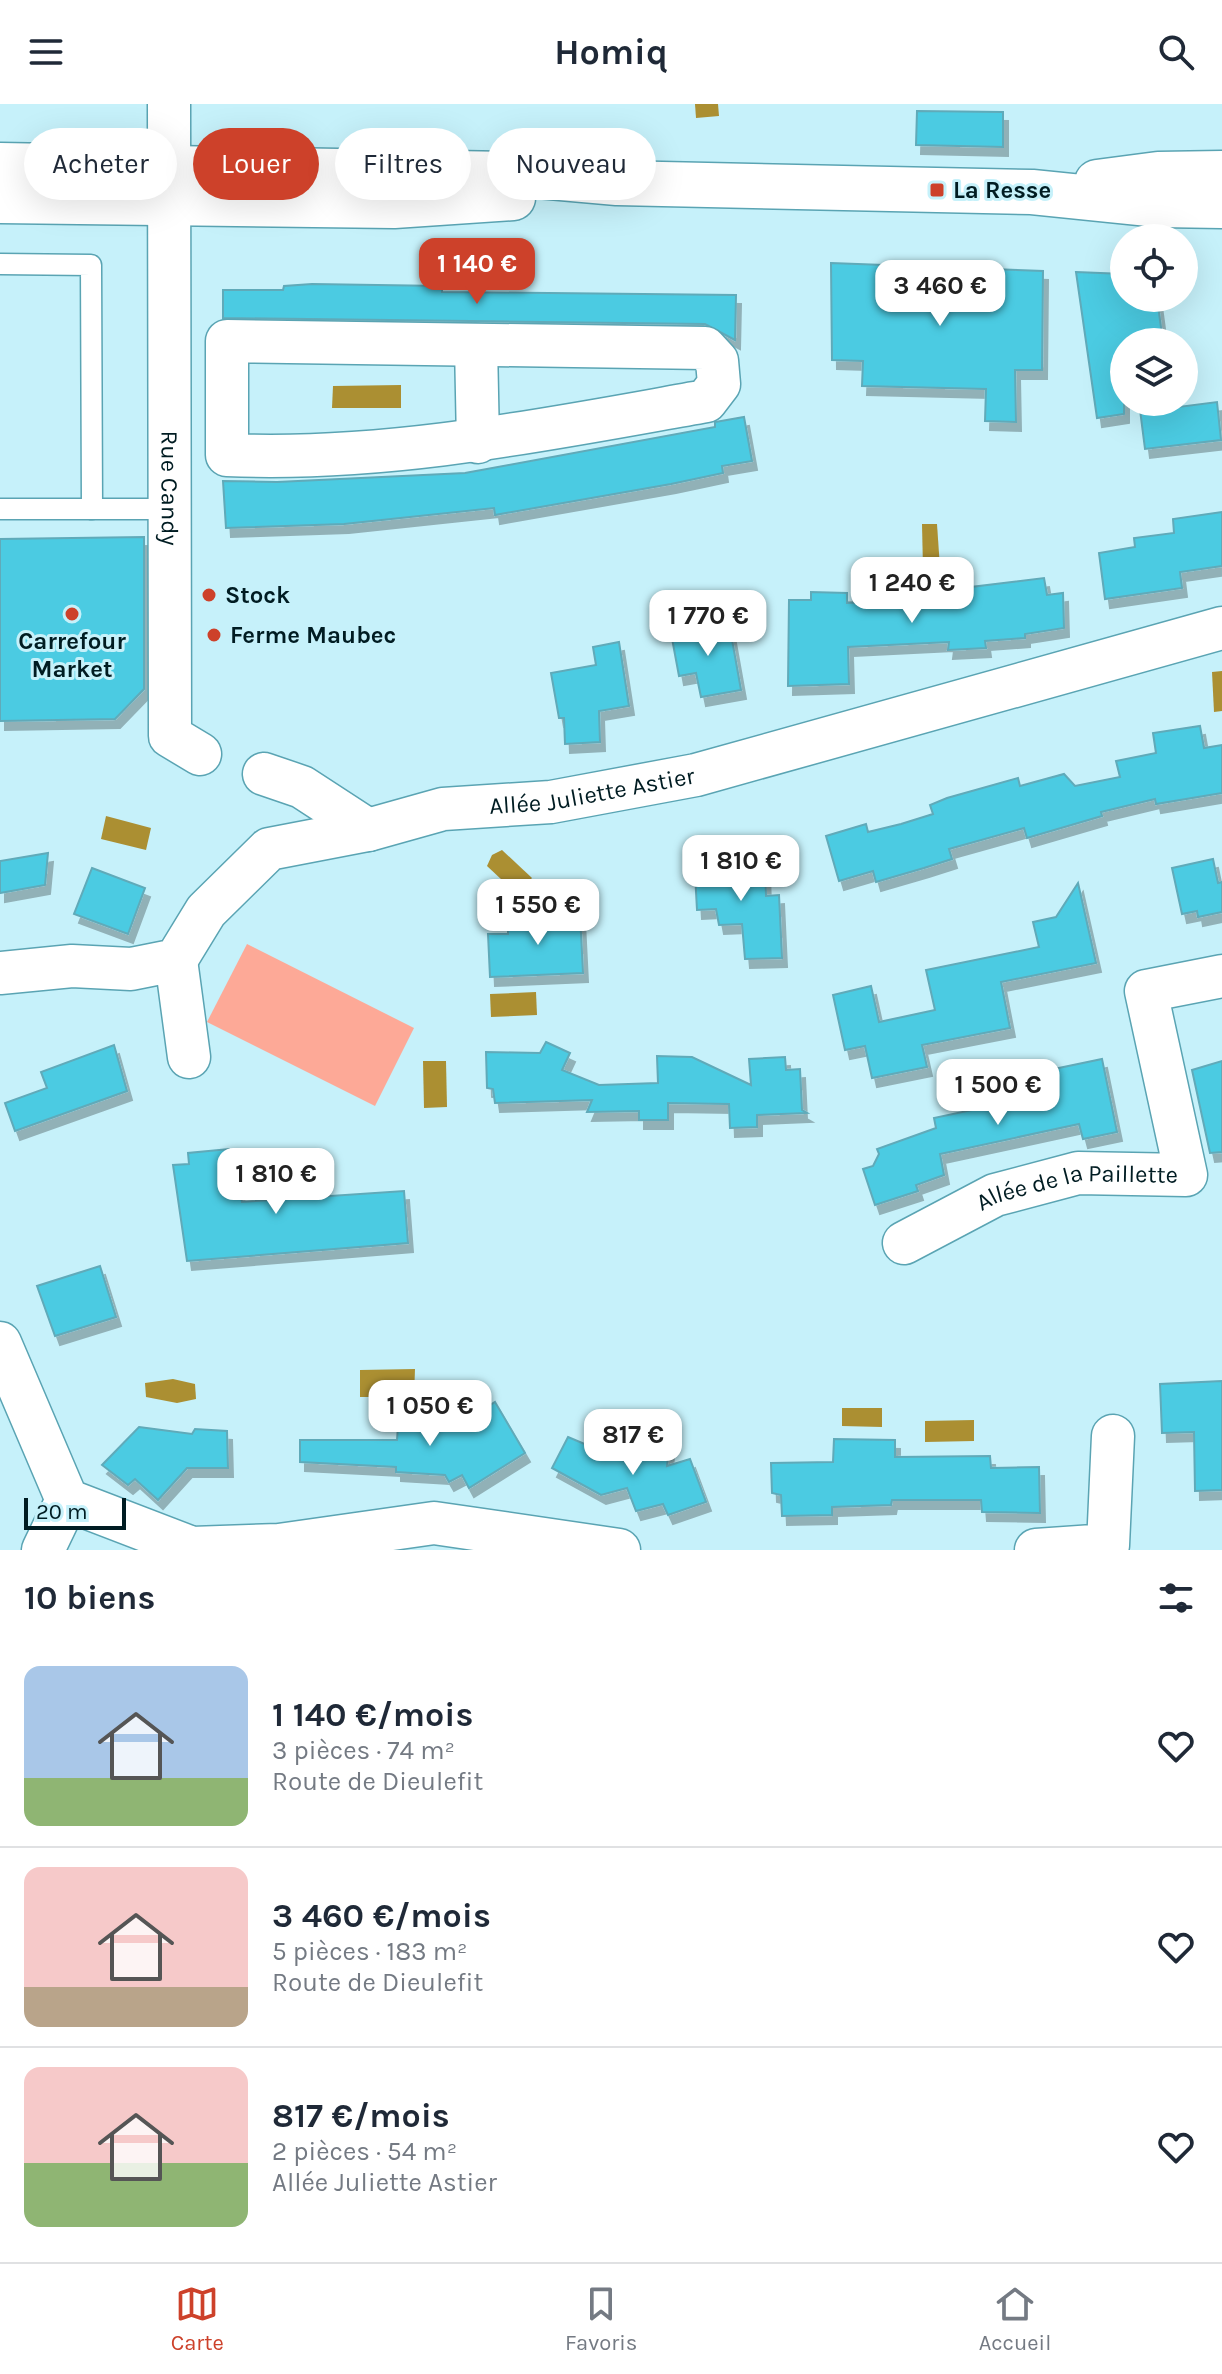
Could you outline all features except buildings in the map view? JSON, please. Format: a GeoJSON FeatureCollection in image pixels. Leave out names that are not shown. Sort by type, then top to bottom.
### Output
{"type":"FeatureCollection","features":[{"type":"Feature","properties":{"kind":"main road"},"geometry":{"type":"LineString","coordinates":[[0,165],[24,165]]}},
{"type":"Feature","properties":{"kind":"main road"},"geometry":{"type":"LineString","coordinates":[[177,184],[417,171],[487,173]]}},
{"type":"Feature","properties":{"kind":"main road"},"geometry":{"type":"LineString","coordinates":[[1032,192],[1158,174],[1222,173]]}},
{"type":"Feature","properties":{"kind":"main road"},"geometry":{"type":"LineString","coordinates":[[656,184],[1032,192],[1159,205],[1222,206]]}},
{"type":"Feature","properties":{"kind":"main road"},"geometry":{"type":"LineString","coordinates":[[177,186],[394,206],[505,200]]}},
{"type":"Feature","properties":{"kind":"main road"},"geometry":{"type":"LineString","coordinates":[[0,201],[24,199]]}},
{"type":"Feature","properties":{"kind":"street","name":"Rue Candy"},"geometry":{"type":"LineString","coordinates":[[169,104],[169,128]]}},
{"type":"Feature","properties":{"kind":"street","name":"Rue Candy"},"geometry":{"type":"LineString","coordinates":[[168,200],[170,736],[200,754]]}},
{"type":"Feature","properties":{"kind":"street"},"geometry":{"type":"LineString","coordinates":[[227,341],[476,345],[705,348],[717,361],[719,384],[706,401],[478,442],[275,457],[227,455],[227,341]]}},
{"type":"Feature","properties":{"kind":"street"},"geometry":{"type":"LineString","coordinates":[[476,345],[478,442]]}},
{"type":"Feature","properties":{"kind":"street"},"geometry":{"type":"LineString","coordinates":[[169,400],[227,406]]}},
{"type":"Feature","properties":{"kind":"street","name":"Allée Juliette Astier"},"geometry":{"type":"LineString","coordinates":[[176,960],[206,911],[269,849],[368,830],[443,809],[551,802],[696,775],[1222,628]]}},
{"type":"Feature","properties":{"kind":"street"},"geometry":{"type":"LineString","coordinates":[[264,774],[302,787],[368,830]]}},
{"type":"Feature","properties":{"kind":"street"},"geometry":{"type":"LineString","coordinates":[[0,973],[72,966],[131,969],[176,960],[189,1057]]}},
{"type":"Feature","properties":{"kind":"street","name":"Allée de la Paillette"},"geometry":{"type":"LineString","coordinates":[[904,1243],[995,1195],[1078,1173],[1186,1175],[1146,991],[1222,976]]}},
{"type":"Feature","properties":{"kind":"street"},"geometry":{"type":"LineString","coordinates":[[0,1343],[67,1500],[192,1548],[279,1545],[434,1523],[619,1550]]}},
{"type":"Feature","properties":{"kind":"street"},"geometry":{"type":"LineString","coordinates":[[1036,1550],[1108,1545],[1113,1436]]}},
{"type":"Feature","properties":{"kind":"street"},"geometry":{"type":"LineString","coordinates":[[43,1550],[67,1500]]}},
{"type":"Feature","properties":{"kind":"lane"},"geometry":{"type":"LineString","coordinates":[[0,264],[91,265],[92,509]]}},
{"type":"Feature","properties":{"kind":"lane"},"geometry":{"type":"LineString","coordinates":[[0,509],[169,509]]}},
{"type":"Feature","properties":{"kind":"shaded area"},"geometry":{"type":"Polygon","coordinates":[[[695,104],[718,104],[719,116],[696,118],[695,104]]]}},
{"type":"Feature","properties":{"kind":"shaded area"},"geometry":{"type":"Polygon","coordinates":[[[401,385],[401,408],[332,408],[333,386],[401,385]]]}},
{"type":"Feature","properties":{"kind":"shaded area"},"geometry":{"type":"Polygon","coordinates":[[[922,524],[937,524],[940,568],[930,573],[923,569],[922,524]]]}},
{"type":"Feature","properties":{"kind":"shaded area"},"geometry":{"type":"Polygon","coordinates":[[[1222,671],[1222,711],[1214,712],[1212,672],[1222,671]]]}},
{"type":"Feature","properties":{"kind":"shaded area"},"geometry":{"type":"Polygon","coordinates":[[[106,816],[151,828],[146,850],[101,839],[106,816]]]}},
{"type":"Feature","properties":{"kind":"shaded area"},"geometry":{"type":"Polygon","coordinates":[[[502,850],[532,878],[517,894],[487,866],[492,855],[502,850]]]}},
{"type":"Feature","properties":{"kind":"shaded area"},"geometry":{"type":"Polygon","coordinates":[[[247,944],[414,1028],[375,1106],[207,1022],[247,944]]]}},
{"type":"Feature","properties":{"kind":"shaded area"},"geometry":{"type":"Polygon","coordinates":[[[536,992],[537,1015],[491,1017],[490,994],[536,992]]]}},
{"type":"Feature","properties":{"kind":"shaded area"},"geometry":{"type":"Polygon","coordinates":[[[423,1061],[446,1061],[447,1107],[424,1108],[423,1061]]]}},
{"type":"Feature","properties":{"kind":"shaded area"},"geometry":{"type":"Polygon","coordinates":[[[415,1369],[414,1397],[360,1397],[360,1370],[415,1369]]]}},
{"type":"Feature","properties":{"kind":"shaded area"},"geometry":{"type":"Polygon","coordinates":[[[173,1379],[195,1384],[196,1399],[177,1403],[146,1397],[145,1383],[173,1379]]]}},
{"type":"Feature","properties":{"kind":"shaded area"},"geometry":{"type":"Polygon","coordinates":[[[842,1408],[882,1408],[882,1427],[842,1426],[842,1408]]]}},
{"type":"Feature","properties":{"kind":"shaded area"},"geometry":{"type":"Polygon","coordinates":[[[596,1412],[617,1423],[633,1422],[634,1433],[618,1442],[587,1427],[596,1412]]]}},
{"type":"Feature","properties":{"kind":"shaded area"},"geometry":{"type":"Polygon","coordinates":[[[974,1420],[974,1441],[925,1442],[925,1421],[974,1420]]]}},
{"type":"Feature","properties":{"kind":"place","name":"La Resse"},"geometry":{"type":"Point","coordinates":[937,190]}},
{"type":"Feature","properties":{"kind":"place","name":"Stock"},"geometry":{"type":"Point","coordinates":[209,595]}},
{"type":"Feature","properties":{"kind":"place","name":"Carrefour Market"},"geometry":{"type":"Point","coordinates":[72,614]}},
{"type":"Feature","properties":{"kind":"place","name":"Ferme Maubec"},"geometry":{"type":"Point","coordinates":[214,635]}}]}
